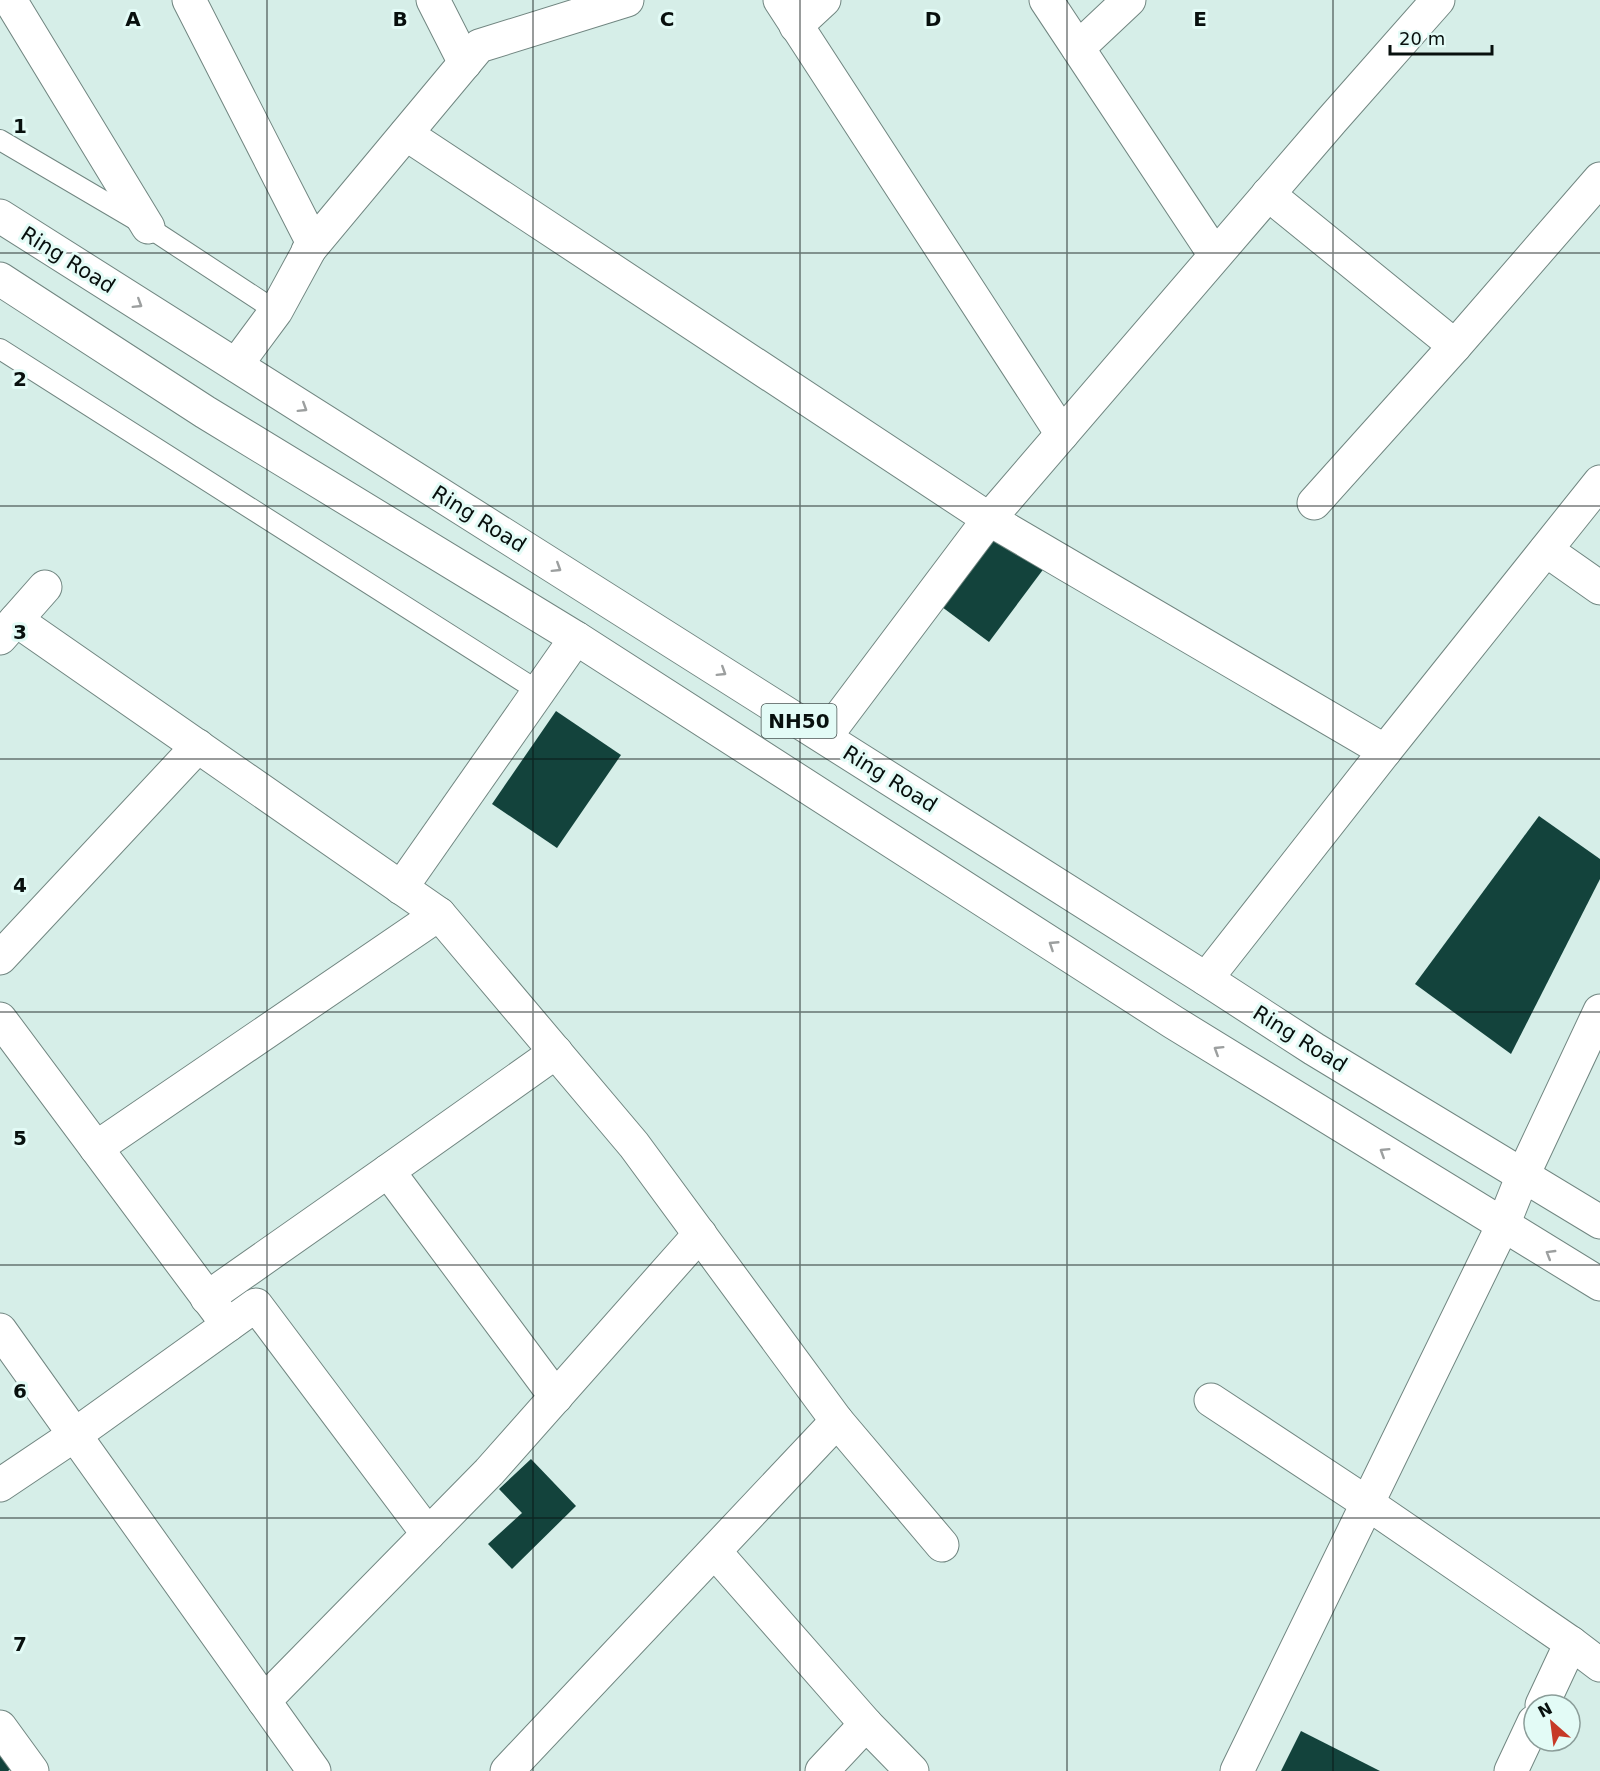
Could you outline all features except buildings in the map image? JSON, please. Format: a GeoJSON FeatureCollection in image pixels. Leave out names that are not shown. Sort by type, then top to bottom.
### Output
{"type":"FeatureCollection","features":[{"type":"Feature","properties":{"kind":"main road"},"geometry":{"type":"LineString","coordinates":[[10,0],[148,227]]}},
{"type":"Feature","properties":{"kind":"main road"},"geometry":{"type":"LineString","coordinates":[[189,0],[312,243],[276,311],[236,365]]}},
{"type":"Feature","properties":{"kind":"main road"},"geometry":{"type":"LineString","coordinates":[[434,0],[465,63]]}},
{"type":"Feature","properties":{"kind":"main road"},"geometry":{"type":"LineString","coordinates":[[308,251],[479,46],[627,0]]}},
{"type":"Feature","properties":{"kind":"main road"},"geometry":{"type":"LineString","coordinates":[[824,0],[788,13],[1062,434]]}},
{"type":"Feature","properties":{"kind":"main road"},"geometry":{"type":"LineString","coordinates":[[1046,0],[1215,255]]}},
{"type":"Feature","properties":{"kind":"main road"},"geometry":{"type":"LineString","coordinates":[[1078,48],[1129,0]]}},
{"type":"Feature","properties":{"kind":"main road"},"geometry":{"type":"LineString","coordinates":[[825,737],[989,519],[1215,255],[1438,0]]}},
{"type":"Feature","properties":{"kind":"main road"},"geometry":{"type":"LineString","coordinates":[[406,134],[989,519],[1385,751]]}},
{"type":"Feature","properties":{"kind":"main road"},"geometry":{"type":"LineString","coordinates":[[1314,503],[1455,346],[1600,179]]}},
{"type":"Feature","properties":{"kind":"main road"},"geometry":{"type":"LineString","coordinates":[[1268,194],[1455,346]]}},
{"type":"Feature","properties":{"kind":"main road","name":"Ring Road"},"geometry":{"type":"LineString","coordinates":[[0,216],[1314,1049],[1600,1222]]}},
{"type":"Feature","properties":{"kind":"main road","name":"NH50"},"geometry":{"type":"LineString","coordinates":[[0,279],[205,412],[576,638],[1173,1022],[1600,1284]]}},
{"type":"Feature","properties":{"kind":"main road"},"geometry":{"type":"LineString","coordinates":[[1206,979],[1600,482]]}},
{"type":"Feature","properties":{"kind":"main road"},"geometry":{"type":"LineString","coordinates":[[1546,550],[1600,588]]}},
{"type":"Feature","properties":{"kind":"main road"},"geometry":{"type":"LineString","coordinates":[[45,587],[8,629],[198,746],[439,914],[634,1145],[837,1421],[942,1545]]}},
{"type":"Feature","properties":{"kind":"main road"},"geometry":{"type":"LineString","coordinates":[[401,888],[576,638]]}},
{"type":"Feature","properties":{"kind":"main road"},"geometry":{"type":"LineString","coordinates":[[0,958],[198,746]]}},
{"type":"Feature","properties":{"kind":"main road"},"geometry":{"type":"LineString","coordinates":[[96,1148],[439,914]]}},
{"type":"Feature","properties":{"kind":"main road"},"geometry":{"type":"LineString","coordinates":[[1237,1771],[1503,1225],[1523,1175],[1600,1011]]}},
{"type":"Feature","properties":{"kind":"main road"},"geometry":{"type":"LineString","coordinates":[[0,1019],[228,1325]]}},
{"type":"Feature","properties":{"kind":"main road"},"geometry":{"type":"LineString","coordinates":[[207,1298],[556,1052]]}},
{"type":"Feature","properties":{"kind":"main road"},"geometry":{"type":"LineString","coordinates":[[388,1171],[556,1396]]}},
{"type":"Feature","properties":{"kind":"main road"},"geometry":{"type":"LineString","coordinates":[[264,1701],[489,1472],[700,1234]]}},
{"type":"Feature","properties":{"kind":"main road"},"geometry":{"type":"LineString","coordinates":[[0,1485],[76,1434],[256,1305],[428,1534]]}},
{"type":"Feature","properties":{"kind":"main road"},"geometry":{"type":"LineString","coordinates":[[0,1330],[314,1771]]}},
{"type":"Feature","properties":{"kind":"main road"},"geometry":{"type":"LineString","coordinates":[[1211,1400],[1366,1503],[1600,1665]]}},
{"type":"Feature","properties":{"kind":"main road"},"geometry":{"type":"LineString","coordinates":[[507,1771],[837,1421]]}},
{"type":"Feature","properties":{"kind":"main road"},"geometry":{"type":"LineString","coordinates":[[715,1552],[866,1724],[912,1771]]}},
{"type":"Feature","properties":{"kind":"main road"},"geometry":{"type":"LineString","coordinates":[[1548,1693],[1571,1643]]}},
{"type":"Feature","properties":{"kind":"main road"},"geometry":{"type":"LineString","coordinates":[[822,1771],[866,1724]]}},
{"type":"Feature","properties":{"kind":"main road"},"geometry":{"type":"LineString","coordinates":[[0,1727],[32,1771]]}},
{"type":"Feature","properties":{"kind":"main road"},"geometry":{"type":"LineString","coordinates":[[1515,1769],[1522,1752]]}},
{"type":"Feature","properties":{"kind":"lane"},"geometry":{"type":"LineString","coordinates":[[0,140],[148,227],[276,311]]}},
{"type":"Feature","properties":{"kind":"lane"},"geometry":{"type":"LineString","coordinates":[[0,349],[538,692]]}}]}
